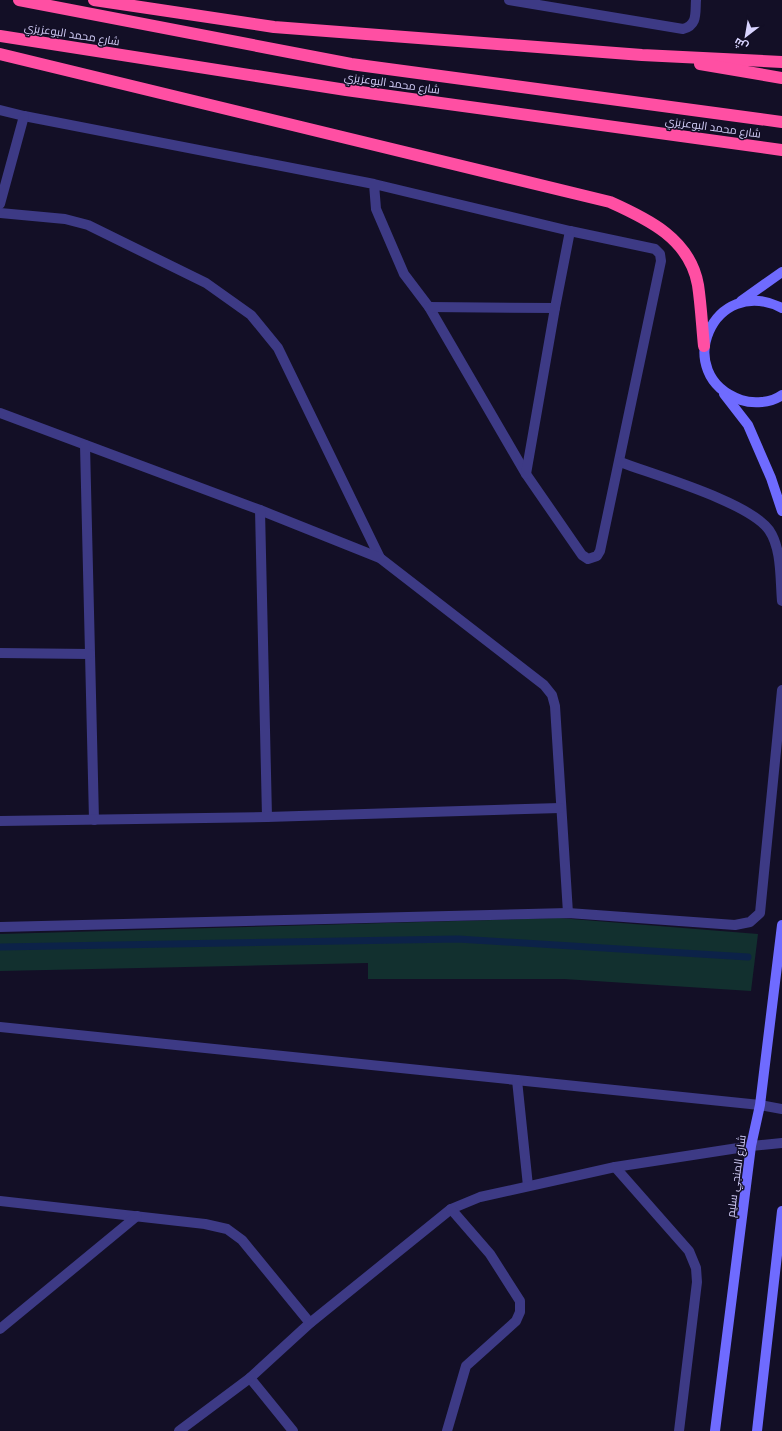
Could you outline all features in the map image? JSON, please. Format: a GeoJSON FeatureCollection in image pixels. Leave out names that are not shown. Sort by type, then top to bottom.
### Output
{"type":"FeatureCollection","features":[{"type":"Feature","properties":{"kind":"highway","name":"شارع محمد البوعزيزي"},"geometry":{"type":"LineString","coordinates":[[19,0],[351,64],[782,122]]}},
{"type":"Feature","properties":{"kind":"highway"},"geometry":{"type":"LineString","coordinates":[[94,0],[274,27],[642,55],[782,62]]}},
{"type":"Feature","properties":{"kind":"highway","name":"شارع محمد البوعزيزي"},"geometry":{"type":"LineString","coordinates":[[0,36],[406,98],[782,150]]}},
{"type":"Feature","properties":{"kind":"highway"},"geometry":{"type":"LineString","coordinates":[[0,54],[610,202],[636,213],[660,228],[680,246],[691,263],[698,284],[704,346]]}},
{"type":"Feature","properties":{"kind":"highway"},"geometry":{"type":"LineString","coordinates":[[642,55],[782,78]]}},
{"type":"Feature","properties":{"kind":"main road"},"geometry":{"type":"LineString","coordinates":[[782,272],[739,302],[726,309],[715,319],[708,332],[704,346],[705,360],[710,374],[748,425],[771,478],[782,511]]}},
{"type":"Feature","properties":{"kind":"main road"},"geometry":{"type":"LineString","coordinates":[[739,302],[756,300],[772,303],[782,308]]}},
{"type":"Feature","properties":{"kind":"main road"},"geometry":{"type":"LineString","coordinates":[[718,386],[731,396],[747,402],[763,402],[782,395]]}},
{"type":"Feature","properties":{"kind":"main road","name":"شارع المنجي سليم"},"geometry":{"type":"LineString","coordinates":[[715,1431],[751,1146],[760,1105],[782,925]]}},
{"type":"Feature","properties":{"kind":"main road"},"geometry":{"type":"LineString","coordinates":[[757,1431],[782,1211]]}},
{"type":"Feature","properties":{"kind":"street"},"geometry":{"type":"LineString","coordinates":[[508,0],[675,29],[690,27],[695,20],[696,0]]}},
{"type":"Feature","properties":{"kind":"street"},"geometry":{"type":"LineString","coordinates":[[0,110],[24,116],[374,184],[570,231],[655,249],[660,254],[661,261],[620,462],[600,551],[592,559],[588,559],[582,555],[526,474],[429,307],[404,274],[376,209],[374,184]]}},
{"type":"Feature","properties":{"kind":"street"},"geometry":{"type":"LineString","coordinates":[[0,204],[24,116]]}},
{"type":"Feature","properties":{"kind":"street"},"geometry":{"type":"LineString","coordinates":[[0,213],[65,219],[88,225],[206,283],[251,315],[278,348],[380,558]]}},
{"type":"Feature","properties":{"kind":"street"},"geometry":{"type":"LineString","coordinates":[[526,474],[554,308],[570,231]]}},
{"type":"Feature","properties":{"kind":"street"},"geometry":{"type":"LineString","coordinates":[[429,307],[554,308]]}},
{"type":"Feature","properties":{"kind":"street"},"geometry":{"type":"LineString","coordinates":[[0,413],[260,510],[380,558],[544,685],[552,695],[555,706],[560,808],[568,913]]}},
{"type":"Feature","properties":{"kind":"street"},"geometry":{"type":"LineString","coordinates":[[85,445],[94,820]]}},
{"type":"Feature","properties":{"kind":"street"},"geometry":{"type":"LineString","coordinates":[[620,462],[729,502],[750,513],[768,530],[777,548],[782,601]]}},
{"type":"Feature","properties":{"kind":"street"},"geometry":{"type":"LineString","coordinates":[[260,510],[267,817]]}},
{"type":"Feature","properties":{"kind":"street"},"geometry":{"type":"LineString","coordinates":[[0,653],[90,654]]}},
{"type":"Feature","properties":{"kind":"street"},"geometry":{"type":"LineString","coordinates":[[0,927],[568,913],[735,925],[750,922],[760,913],[782,690]]}},
{"type":"Feature","properties":{"kind":"street"},"geometry":{"type":"LineString","coordinates":[[0,821],[267,817],[560,808]]}},
{"type":"Feature","properties":{"kind":"street"},"geometry":{"type":"LineString","coordinates":[[0,1027],[760,1105],[782,1109]]}},
{"type":"Feature","properties":{"kind":"street"},"geometry":{"type":"LineString","coordinates":[[517,1080],[528,1186]]}},
{"type":"Feature","properties":{"kind":"street"},"geometry":{"type":"LineString","coordinates":[[178,1431],[250,1378],[310,1323],[451,1209],[480,1197],[615,1167],[751,1146],[782,1143]]}},
{"type":"Feature","properties":{"kind":"street"},"geometry":{"type":"LineString","coordinates":[[615,1167],[689,1251],[696,1268],[697,1282],[679,1431]]}},
{"type":"Feature","properties":{"kind":"street"},"geometry":{"type":"LineString","coordinates":[[0,1201],[205,1224],[227,1229],[242,1240],[310,1323]]}},
{"type":"Feature","properties":{"kind":"street"},"geometry":{"type":"LineString","coordinates":[[447,1431],[466,1366],[516,1321],[520,1312],[520,1301],[490,1254],[451,1209]]}},
{"type":"Feature","properties":{"kind":"street"},"geometry":{"type":"LineString","coordinates":[[0,1329],[137,1216]]}},
{"type":"Feature","properties":{"kind":"street"},"geometry":{"type":"LineString","coordinates":[[250,1378],[293,1431]]}},
{"type":"Feature","properties":{"kind":"green space"},"geometry":{"type":"Polygon","coordinates":[[[559,918],[758,934],[751,991],[564,979],[368,979],[368,963],[0,971],[0,934],[559,918]]]}},
{"type":"Feature","properties":{"kind":"waterway"},"geometry":{"type":"LineString","coordinates":[[0,947],[458,939],[748,957]]}}]}
